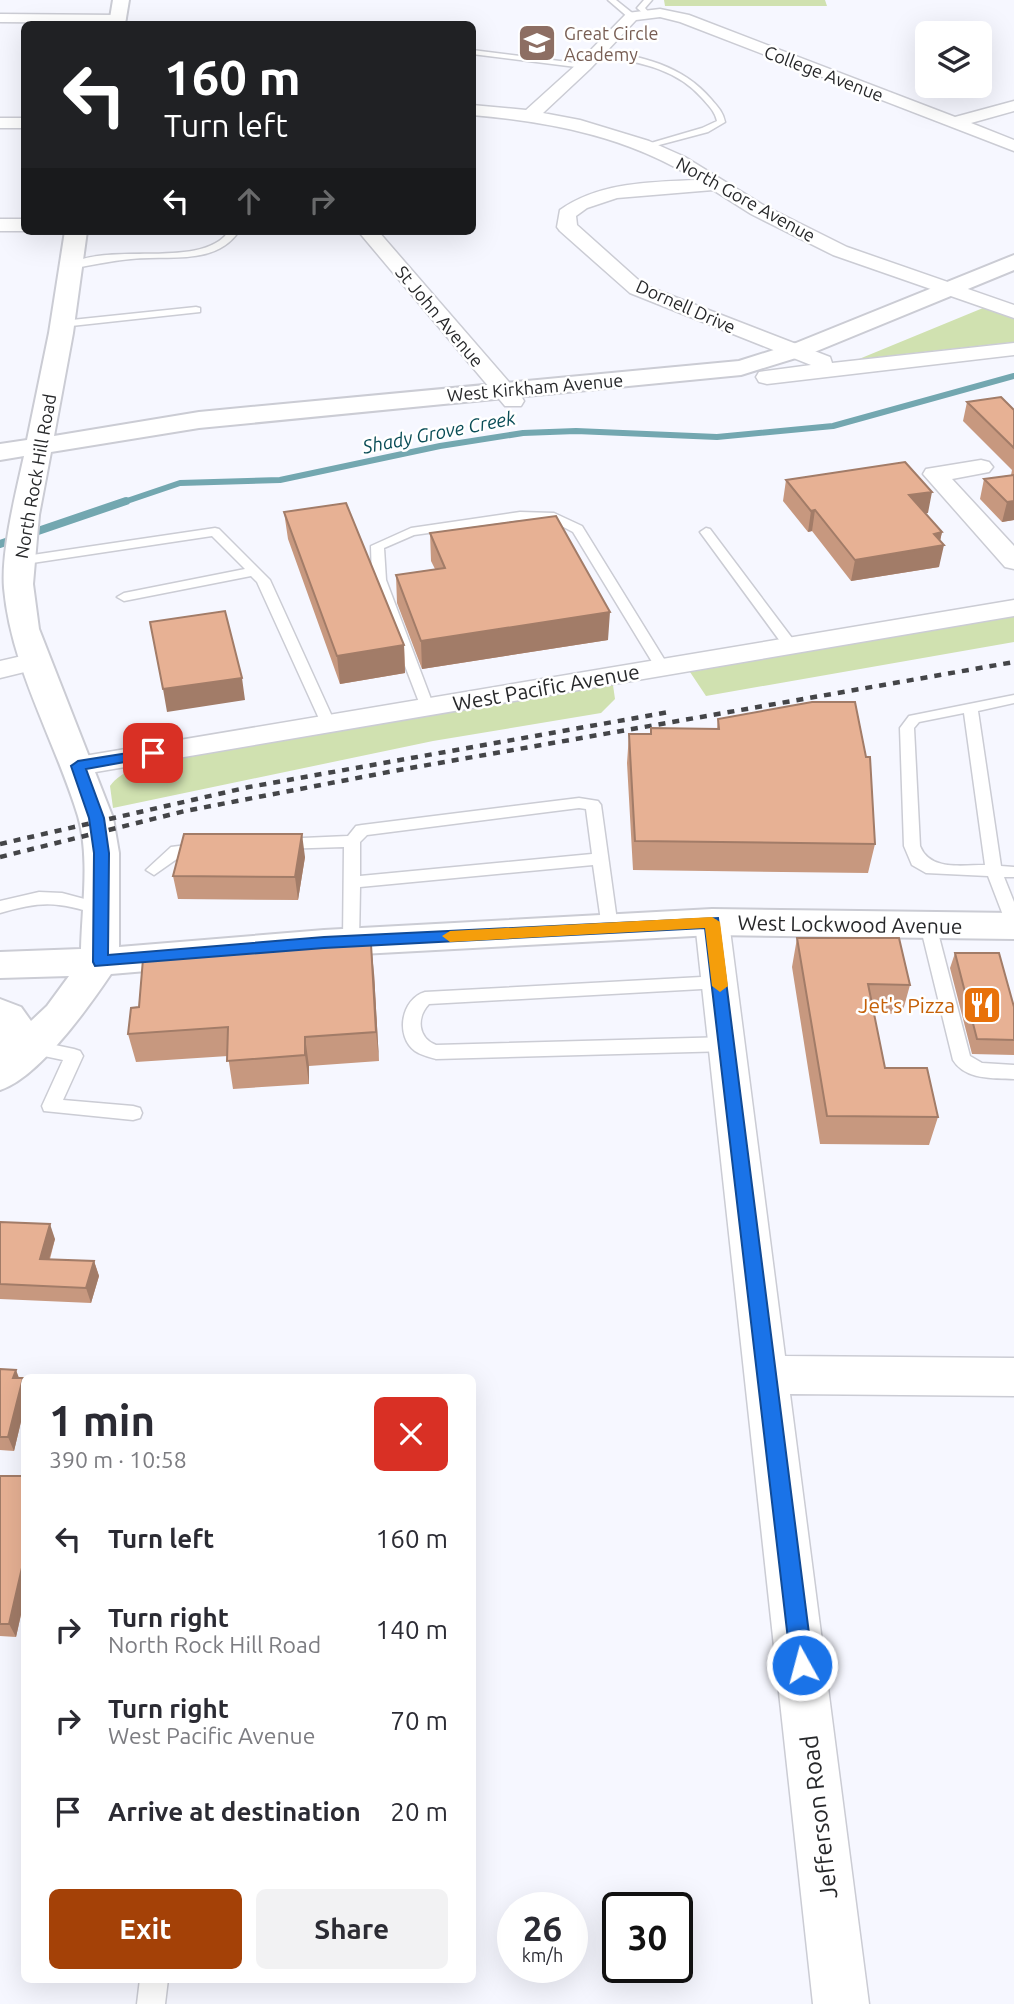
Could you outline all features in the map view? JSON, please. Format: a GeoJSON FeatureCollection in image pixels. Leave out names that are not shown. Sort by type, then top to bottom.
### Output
{"type":"FeatureCollection","features":[{"type":"Feature","properties":{"kind":"street"},"geometry":{"type":"LineString","coordinates":[[118,21],[121,0]]}},
{"type":"Feature","properties":{"kind":"street"},"geometry":{"type":"LineString","coordinates":[[530,115],[642,10]]}},
{"type":"Feature","properties":{"kind":"street","name":"College Avenue"},"geometry":{"type":"LineString","coordinates":[[642,10],[684,18],[1014,146]]}},
{"type":"Feature","properties":{"kind":"street"},"geometry":{"type":"LineString","coordinates":[[0,18],[88,21]]}},
{"type":"Feature","properties":{"kind":"street"},"geometry":{"type":"LineString","coordinates":[[954,123],[1014,106]]}},
{"type":"Feature","properties":{"kind":"street","name":"North Gore Avenue"},"geometry":{"type":"LineString","coordinates":[[476,110],[530,115],[613,134],[679,161],[758,210],[840,251],[1014,312]]}},
{"type":"Feature","properties":{"kind":"street"},"geometry":{"type":"LineString","coordinates":[[0,123],[21,123]]}},
{"type":"Feature","properties":{"kind":"street","name":"Dornell Drive"},"geometry":{"type":"LineString","coordinates":[[719,184],[629,192],[598,198],[576,205],[567,214],[567,227],[637,289],[822,362]]}},
{"type":"Feature","properties":{"kind":"street"},"geometry":{"type":"LineString","coordinates":[[0,225],[21,225]]}},
{"type":"Feature","properties":{"kind":"street","name":"North Rock Hill Road"},"geometry":{"type":"LineString","coordinates":[[75,235],[62,324],[25,515],[20,557],[19,606],[35,661],[96,818],[102,853],[100,962]]}},
{"type":"Feature","properties":{"kind":"street","name":"St John Avenue"},"geometry":{"type":"LineString","coordinates":[[371,235],[507,395]]}},
{"type":"Feature","properties":{"kind":"street","name":"West Kirkham Avenue"},"geometry":{"type":"LineString","coordinates":[[0,452],[39,446],[199,435],[741,368],[804,348],[1014,262]]}},
{"type":"Feature","properties":{"kind":"street","name":"West Kirkham Avenue"},"geometry":{"type":"LineString","coordinates":[[507,395],[767,377],[822,362],[1014,283]]}},
{"type":"Feature","properties":{"kind":"street"},"geometry":{"type":"LineString","coordinates":[[767,377],[1014,349]]}},
{"type":"Feature","properties":{"kind":"street"},"geometry":{"type":"LineString","coordinates":[[981,467],[935,474],[1014,561]]}},
{"type":"Feature","properties":{"kind":"street","name":"West Pacific Avenue"},"geometry":{"type":"LineString","coordinates":[[78,766],[1014,608]]}},
{"type":"Feature","properties":{"kind":"street"},"geometry":{"type":"LineString","coordinates":[[0,670],[35,661]]}},
{"type":"Feature","properties":{"kind":"street","name":"West Lockwood Avenue"},"geometry":{"type":"LineString","coordinates":[[0,965],[100,962],[351,942],[712,922],[1014,924]]}},
{"type":"Feature","properties":{"kind":"street","name":"Jefferson Road"},"geometry":{"type":"LineString","coordinates":[[712,922],[729,1044],[841,2004]]}},
{"type":"Feature","properties":{"kind":"street"},"geometry":{"type":"LineString","coordinates":[[15,1062],[61,1016],[100,962]]}},
{"type":"Feature","properties":{"kind":"street","name":"West Lockwood Avenue"},"geometry":{"type":"LineString","coordinates":[[0,982],[100,962]]}},
{"type":"Feature","properties":{"kind":"street"},"geometry":{"type":"LineString","coordinates":[[0,1013],[16,1028],[18,1038],[15,1062]]}},
{"type":"Feature","properties":{"kind":"street"},"geometry":{"type":"LineString","coordinates":[[767,1375],[1014,1377]]}},
{"type":"Feature","properties":{"kind":"lane"},"geometry":{"type":"LineString","coordinates":[[612,0],[642,10]]}},
{"type":"Feature","properties":{"kind":"lane"},"geometry":{"type":"LineString","coordinates":[[476,52],[584,66]]}},
{"type":"Feature","properties":{"kind":"lane"},"geometry":{"type":"LineString","coordinates":[[598,52],[628,56],[679,73],[700,88],[720,111],[721,122],[705,130],[647,147]]}},
{"type":"Feature","properties":{"kind":"lane"},"geometry":{"type":"LineString","coordinates":[[71,266],[133,255],[188,254],[225,244],[232,235]]}},
{"type":"Feature","properties":{"kind":"lane"},"geometry":{"type":"LineString","coordinates":[[62,324],[196,310]]}},
{"type":"Feature","properties":{"kind":"lane"},"geometry":{"type":"LineString","coordinates":[[426,707],[379,580],[377,546],[411,531],[520,516],[554,517],[579,529],[662,667]]}},
{"type":"Feature","properties":{"kind":"lane"},"geometry":{"type":"LineString","coordinates":[[20,557],[215,532],[263,580],[328,723]]}},
{"type":"Feature","properties":{"kind":"lane"},"geometry":{"type":"LineString","coordinates":[[706,532],[790,645]]}},
{"type":"Feature","properties":{"kind":"lane"},"geometry":{"type":"LineString","coordinates":[[124,597],[254,571]]}},
{"type":"Feature","properties":{"kind":"lane"},"geometry":{"type":"LineString","coordinates":[[1014,699],[914,719],[907,728],[912,846],[918,861],[932,869],[1014,872]]}},
{"type":"Feature","properties":{"kind":"lane"},"geometry":{"type":"LineString","coordinates":[[970,708],[994,872],[1014,924]]}},
{"type":"Feature","properties":{"kind":"lane"},"geometry":{"type":"LineString","coordinates":[[351,942],[352,841],[362,830],[579,803],[593,805],[610,928]]}},
{"type":"Feature","properties":{"kind":"lane"},"geometry":{"type":"LineString","coordinates":[[259,845],[352,841]]}},
{"type":"Feature","properties":{"kind":"lane"},"geometry":{"type":"LineString","coordinates":[[154,870],[177,851],[219,847]]}},
{"type":"Feature","properties":{"kind":"lane"},"geometry":{"type":"LineString","coordinates":[[351,882],[601,859]]}},
{"type":"Feature","properties":{"kind":"lane"},"geometry":{"type":"LineString","coordinates":[[0,907],[32,896],[58,897],[101,909]]}},
{"type":"Feature","properties":{"kind":"lane"},"geometry":{"type":"LineString","coordinates":[[928,925],[962,1060],[979,1070],[1014,1072]]}},
{"type":"Feature","properties":{"kind":"lane"},"geometry":{"type":"LineString","coordinates":[[719,982],[425,998],[413,1011],[413,1035],[421,1047],[436,1052],[729,1044]]}},
{"type":"Feature","properties":{"kind":"lane"},"geometry":{"type":"LineString","coordinates":[[15,1062],[74,1056],[51,1106],[133,1113]]}},
{"type":"Feature","properties":{"kind":"lane"},"geometry":{"type":"LineString","coordinates":[[151,2004],[154,1983]]}},
{"type":"Feature","properties":{"kind":"green space"},"geometry":{"type":"Polygon","coordinates":[[[664,0],[825,0],[827,6],[665,6],[664,0]]]}},
{"type":"Feature","properties":{"kind":"green space"},"geometry":{"type":"Polygon","coordinates":[[[983,308],[1014,319],[1014,342],[859,359],[983,308]]]}},
{"type":"Feature","properties":{"kind":"green space"},"geometry":{"type":"Polygon","coordinates":[[[1014,615],[1014,642],[706,696],[690,672],[1014,615]]]}},
{"type":"Feature","properties":{"kind":"green space"},"geometry":{"type":"Polygon","coordinates":[[[613,685],[615,699],[601,713],[433,741],[113,808],[110,786],[130,766],[613,685]]]}},
{"type":"Feature","properties":{"kind":"building"},"geometry":{"type":"Polygon","coordinates":[[[1001,397],[1014,410],[1014,448],[967,402],[1001,397]]]}},
{"type":"Feature","properties":{"kind":"building"},"geometry":{"type":"Polygon","coordinates":[[[905,462],[932,492],[909,495],[942,532],[934,534],[944,545],[855,560],[815,510],[811,511],[786,480],[905,462]]]}},
{"type":"Feature","properties":{"kind":"building"},"geometry":{"type":"Polygon","coordinates":[[[1014,475],[1014,501],[1007,502],[984,479],[1014,475]]]}},
{"type":"Feature","properties":{"kind":"building"},"geometry":{"type":"Polygon","coordinates":[[[346,503],[404,645],[337,656],[284,512],[346,503]]]}},
{"type":"Feature","properties":{"kind":"building"},"geometry":{"type":"Polygon","coordinates":[[[556,516],[610,612],[421,641],[396,575],[445,568],[430,533],[556,516]]]}},
{"type":"Feature","properties":{"kind":"building"},"geometry":{"type":"Polygon","coordinates":[[[225,611],[242,678],[163,689],[150,622],[225,611]]]}},
{"type":"Feature","properties":{"kind":"building"},"geometry":{"type":"Polygon","coordinates":[[[812,702],[855,702],[866,757],[870,757],[875,844],[635,841],[629,734],[651,734],[651,728],[719,729],[718,719],[812,702]]]}},
{"type":"Feature","properties":{"kind":"building"},"geometry":{"type":"Polygon","coordinates":[[[184,834],[302,834],[295,877],[173,876],[184,834]]]}},
{"type":"Feature","properties":{"kind":"building"},"geometry":{"type":"Polygon","coordinates":[[[797,938],[899,938],[910,985],[868,984],[885,1068],[927,1068],[938,1117],[827,1116],[797,938]]]}},
{"type":"Feature","properties":{"kind":"building"},"geometry":{"type":"Polygon","coordinates":[[[371,944],[376,1032],[305,1037],[305,1055],[227,1061],[228,1027],[128,1034],[131,1008],[139,1007],[143,959],[371,944]]]}},
{"type":"Feature","properties":{"kind":"building","name":"Jet's Pizza"},"geometry":{"type":"Polygon","coordinates":[[[955,953],[999,953],[1014,1007],[1014,1040],[977,1039],[955,953]]]}},
{"type":"Feature","properties":{"kind":"building"},"geometry":{"type":"Polygon","coordinates":[[[0,1222],[50,1224],[40,1259],[94,1261],[86,1288],[0,1284],[0,1222]]]}},
{"type":"Feature","properties":{"kind":"building"},"geometry":{"type":"Polygon","coordinates":[[[0,1369],[16,1370],[13,1378],[21,1378],[21,1386],[8,1437],[0,1437],[0,1369]]]}},
{"type":"Feature","properties":{"kind":"building"},"geometry":{"type":"Polygon","coordinates":[[[0,1476],[21,1476],[21,1572],[9,1624],[0,1624],[0,1476]]]}},
{"type":"Feature","properties":{"kind":"waterway","name":"Shady Grove Creek"},"geometry":{"type":"LineString","coordinates":[[121,503],[180,483],[280,480],[440,446],[523,433],[576,431],[717,437],[833,426],[1014,376]]}},
{"type":"Feature","properties":{"kind":"waterway","name":"Shady Grove Creek"},"geometry":{"type":"LineString","coordinates":[[0,544],[126,501]]}},
{"type":"Feature","properties":{"kind":"railway"},"geometry":{"type":"LineString","coordinates":[[0,857],[185,811],[399,770],[1014,662]]}},
{"type":"Feature","properties":{"kind":"railway"},"geometry":{"type":"LineString","coordinates":[[0,844],[249,787],[669,712]]}},
{"type":"Feature","properties":{"kind":"slow traffic"},"geometry":{"type":"LineString","coordinates":[[450,936],[712,922],[720,986]]}},
{"type":"Feature","properties":{"kind":"place","name":"Great Circle Academy"},"geometry":{"type":"Point","coordinates":[537,43]}},
{"type":"Feature","properties":{"kind":"place","name":"Jet's Pizza"},"geometry":{"type":"Point","coordinates":[982,1005]}},
{"type":"Feature","properties":{"kind":"route"},"geometry":{"type":"LineString","coordinates":[[153,753],[78,766],[96,818],[102,853],[100,962],[324,943],[712,922],[729,1044],[802,1665]]}}]}
